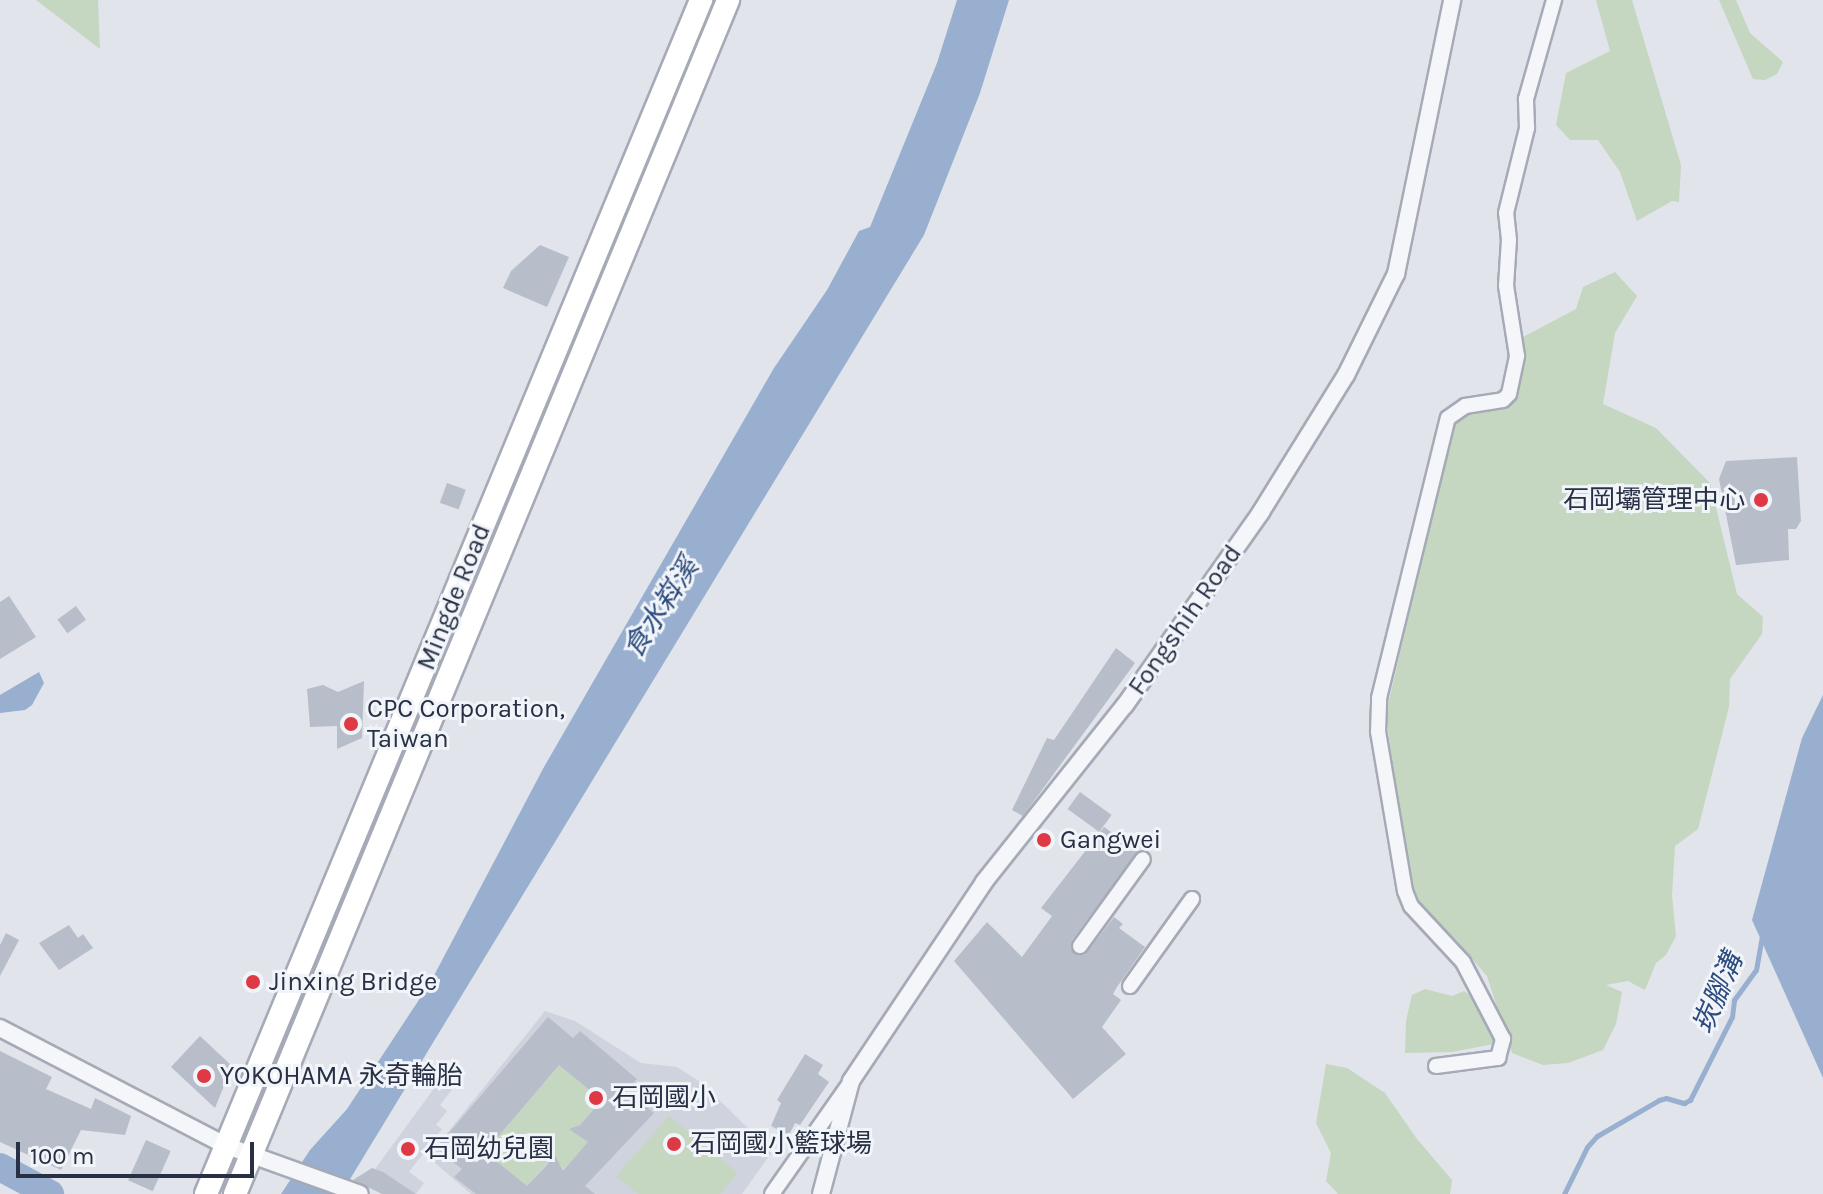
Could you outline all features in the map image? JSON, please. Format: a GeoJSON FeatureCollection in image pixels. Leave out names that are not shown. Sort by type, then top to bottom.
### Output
{"type":"FeatureCollection","features":[{"type":"Feature","properties":{"kind":"main road","name":"Mingde Road"},"geometry":{"type":"LineString","coordinates":[[206,1194],[701,0]]}},
{"type":"Feature","properties":{"kind":"main road","name":"Mingde Road"},"geometry":{"type":"LineString","coordinates":[[235,1194],[728,0]]}},
{"type":"Feature","properties":{"kind":"main road"},"geometry":{"type":"LineString","coordinates":[[431,653],[455,662]]}},
{"type":"Feature","properties":{"kind":"street","name":"Fongshih Road"},"geometry":{"type":"LineString","coordinates":[[821,1194],[851,1081],[984,882],[1125,705],[1261,512],[1346,375],[1396,274],[1452,0]]}},
{"type":"Feature","properties":{"kind":"street"},"geometry":{"type":"LineString","coordinates":[[1436,1066],[1498,1058],[1503,1039],[1463,962],[1411,906],[1405,891],[1378,732],[1379,698],[1448,418],[1465,406],[1503,400],[1509,394],[1517,356],[1506,286],[1509,240],[1506,213],[1527,128],[1526,99],[1554,0]]}},
{"type":"Feature","properties":{"kind":"street"},"geometry":{"type":"LineString","coordinates":[[1080,946],[1143,859]]}},
{"type":"Feature","properties":{"kind":"street"},"geometry":{"type":"LineString","coordinates":[[1130,986],[1192,899]]}},
{"type":"Feature","properties":{"kind":"street"},"geometry":{"type":"LineString","coordinates":[[0,1028],[227,1146],[353,1192]]}},
{"type":"Feature","properties":{"kind":"street"},"geometry":{"type":"LineString","coordinates":[[772,1194],[851,1081]]}},
{"type":"Feature","properties":{"kind":"shaded area","name":"石岡國小"},"geometry":{"type":"Polygon","coordinates":[[[545,1011],[575,1021],[641,1063],[677,1067],[702,1083],[772,1152],[742,1194],[471,1194],[428,1157],[545,1011]]]}},
{"type":"Feature","properties":{"kind":"shaded area","name":"石岡幼兒園"},"geometry":{"type":"Polygon","coordinates":[[[449,1068],[461,1078],[440,1105],[447,1111],[436,1125],[442,1129],[409,1172],[424,1183],[416,1194],[375,1169],[449,1068]]]}},
{"type":"Feature","properties":{"kind":"green space"},"geometry":{"type":"Polygon","coordinates":[[[36,0],[98,0],[100,49],[36,0]]]}},
{"type":"Feature","properties":{"kind":"green space"},"geometry":{"type":"Polygon","coordinates":[[[1596,0],[1632,0],[1681,165],[1679,202],[1672,201],[1637,221],[1620,172],[1598,140],[1570,140],[1556,125],[1566,73],[1610,51],[1596,0]]]}},
{"type":"Feature","properties":{"kind":"green space"},"geometry":{"type":"Polygon","coordinates":[[[1719,0],[1736,0],[1750,33],[1783,62],[1777,74],[1765,80],[1753,79],[1719,0]]]}},
{"type":"Feature","properties":{"kind":"green space"},"geometry":{"type":"Polygon","coordinates":[[[1615,272],[1637,296],[1615,333],[1603,404],[1656,428],[1710,483],[1737,594],[1763,617],[1762,634],[1730,679],[1729,707],[1698,829],[1675,846],[1672,895],[1676,936],[1666,955],[1656,963],[1645,990],[1628,981],[1606,985],[1622,992],[1616,1024],[1603,1050],[1568,1063],[1543,1065],[1512,1053],[1487,976],[1454,938],[1431,922],[1407,882],[1386,713],[1454,423],[1470,414],[1491,411],[1510,399],[1521,370],[1523,337],[1576,309],[1583,287],[1615,272]]]}},
{"type":"Feature","properties":{"kind":"green space"},"geometry":{"type":"Polygon","coordinates":[[[1425,989],[1452,996],[1464,991],[1491,1011],[1499,1043],[1452,1052],[1405,1053],[1406,1021],[1412,995],[1425,989]]]}},
{"type":"Feature","properties":{"kind":"green space"},"geometry":{"type":"Polygon","coordinates":[[[1326,1064],[1347,1068],[1385,1093],[1417,1139],[1452,1180],[1450,1194],[1338,1194],[1326,1181],[1331,1153],[1316,1123],[1326,1064]]]}},
{"type":"Feature","properties":{"kind":"green space"},"geometry":{"type":"Polygon","coordinates":[[[559,1065],[602,1100],[576,1128],[589,1142],[565,1168],[549,1159],[527,1186],[511,1173],[507,1177],[507,1170],[495,1166],[498,1162],[485,1152],[559,1065]]]}},
{"type":"Feature","properties":{"kind":"green space","name":"石岡國小籃球場"},"geometry":{"type":"Polygon","coordinates":[[[669,1116],[738,1173],[720,1194],[638,1194],[616,1176],[669,1116]]]}},
{"type":"Feature","properties":{"kind":"water","name":"食水嵙溪"},"geometry":{"type":"Polygon","coordinates":[[[957,0],[1009,0],[980,93],[924,235],[341,1194],[281,1194],[310,1150],[347,1109],[430,983],[544,767],[774,368],[827,290],[859,231],[870,227],[937,63],[957,0]]]}},
{"type":"Feature","properties":{"kind":"water"},"geometry":{"type":"Polygon","coordinates":[[[39,672],[44,683],[32,705],[25,710],[0,713],[0,695],[39,672]]]}},
{"type":"Feature","properties":{"kind":"water"},"geometry":{"type":"Polygon","coordinates":[[[1823,695],[1823,1078],[1752,920],[1802,738],[1823,695]]]}},
{"type":"Feature","properties":{"kind":"building"},"geometry":{"type":"Polygon","coordinates":[[[540,245],[569,257],[547,307],[503,288],[511,271],[540,245]]]}},
{"type":"Feature","properties":{"kind":"building","name":"石岡壩管理中心"},"geometry":{"type":"Polygon","coordinates":[[[1797,457],[1801,521],[1796,529],[1788,529],[1789,560],[1736,565],[1719,479],[1726,461],[1797,457]]]}},
{"type":"Feature","properties":{"kind":"building"},"geometry":{"type":"Polygon","coordinates":[[[447,483],[466,490],[459,510],[440,503],[447,483]]]}},
{"type":"Feature","properties":{"kind":"building"},"geometry":{"type":"Polygon","coordinates":[[[9,596],[36,637],[0,659],[0,602],[9,596]]]}},
{"type":"Feature","properties":{"kind":"building"},"geometry":{"type":"Polygon","coordinates":[[[76,606],[86,620],[67,633],[57,620],[76,606]]]}},
{"type":"Feature","properties":{"kind":"building"},"geometry":{"type":"Polygon","coordinates":[[[1116,648],[1135,663],[1023,816],[1012,810],[1047,738],[1054,740],[1116,648]]]}},
{"type":"Feature","properties":{"kind":"building"},"geometry":{"type":"Polygon","coordinates":[[[364,681],[362,738],[337,749],[337,726],[310,727],[307,689],[323,685],[338,692],[364,681]]]}},
{"type":"Feature","properties":{"kind":"building"},"geometry":{"type":"Polygon","coordinates":[[[1080,792],[1112,815],[1099,832],[1068,809],[1080,792]]]}},
{"type":"Feature","properties":{"kind":"building"},"geometry":{"type":"Polygon","coordinates":[[[1104,827],[1138,851],[1072,940],[1071,949],[1075,954],[1085,955],[1114,917],[1123,924],[1119,928],[1145,947],[1113,994],[1121,1000],[1102,1027],[1126,1054],[1073,1099],[954,961],[987,922],[1022,957],[1052,916],[1041,908],[1104,827]]]}},
{"type":"Feature","properties":{"kind":"building"},"geometry":{"type":"Polygon","coordinates":[[[69,925],[78,938],[83,934],[93,948],[59,970],[39,943],[69,925]]]}},
{"type":"Feature","properties":{"kind":"building"},"geometry":{"type":"Polygon","coordinates":[[[6,933],[19,940],[0,976],[0,945],[6,933]]]}},
{"type":"Feature","properties":{"kind":"building"},"geometry":{"type":"Polygon","coordinates":[[[548,1017],[573,1038],[580,1031],[637,1079],[626,1091],[654,1113],[585,1186],[595,1194],[476,1194],[454,1177],[462,1169],[436,1148],[548,1017]],[[559,1065],[485,1152],[527,1186],[548,1164],[548,1141],[563,1171],[588,1142],[569,1129],[580,1125],[602,1100],[559,1065]]]}},
{"type":"Feature","properties":{"kind":"building","name":"YOKOHAMA 永奇輪胎"},"geometry":{"type":"Polygon","coordinates":[[[200,1036],[232,1066],[215,1108],[171,1067],[200,1036]]]}},
{"type":"Feature","properties":{"kind":"building"},"geometry":{"type":"Polygon","coordinates":[[[0,1051],[52,1077],[46,1089],[91,1109],[95,1098],[131,1116],[125,1135],[81,1130],[61,1170],[0,1142],[0,1051]]]}},
{"type":"Feature","properties":{"kind":"building"},"geometry":{"type":"Polygon","coordinates":[[[805,1054],[823,1065],[818,1074],[829,1082],[800,1125],[795,1123],[789,1135],[771,1126],[781,1103],[777,1100],[805,1054]]]}},
{"type":"Feature","properties":{"kind":"building"},"geometry":{"type":"Polygon","coordinates":[[[146,1140],[171,1151],[153,1191],[128,1180],[146,1140]]]}},
{"type":"Feature","properties":{"kind":"building"},"geometry":{"type":"Polygon","coordinates":[[[372,1168],[416,1194],[382,1194],[353,1180],[372,1168]]]}},
{"type":"Feature","properties":{"kind":"waterway","name":"崁腳溝"},"geometry":{"type":"LineString","coordinates":[[1564,1194],[1587,1147],[1597,1136],[1659,1100],[1666,1098],[1684,1103],[1690,1100],[1732,1017],[1734,1000],[1756,970],[1762,936]]}},
{"type":"Feature","properties":{"kind":"waterway"},"geometry":{"type":"LineString","coordinates":[[0,1167],[50,1194]]}},
{"type":"Feature","properties":{"kind":"place","name":"石岡壩管理中心"},"geometry":{"type":"Point","coordinates":[1761,500]}},
{"type":"Feature","properties":{"kind":"place","name":"CPC Corporation, Taiwan"},"geometry":{"type":"Point","coordinates":[351,724]}},
{"type":"Feature","properties":{"kind":"place","name":"Gangwei"},"geometry":{"type":"Point","coordinates":[1044,840]}},
{"type":"Feature","properties":{"kind":"place","name":"Jinxing Bridge"},"geometry":{"type":"Point","coordinates":[253,982]}},
{"type":"Feature","properties":{"kind":"place","name":"YOKOHAMA 永奇輪胎"},"geometry":{"type":"Point","coordinates":[204,1076]}},
{"type":"Feature","properties":{"kind":"place","name":"石岡國小"},"geometry":{"type":"Point","coordinates":[596,1098]}},
{"type":"Feature","properties":{"kind":"place","name":"石岡國小籃球場"},"geometry":{"type":"Point","coordinates":[674,1144]}},
{"type":"Feature","properties":{"kind":"place","name":"石岡幼兒園"},"geometry":{"type":"Point","coordinates":[408,1149]}}]}
